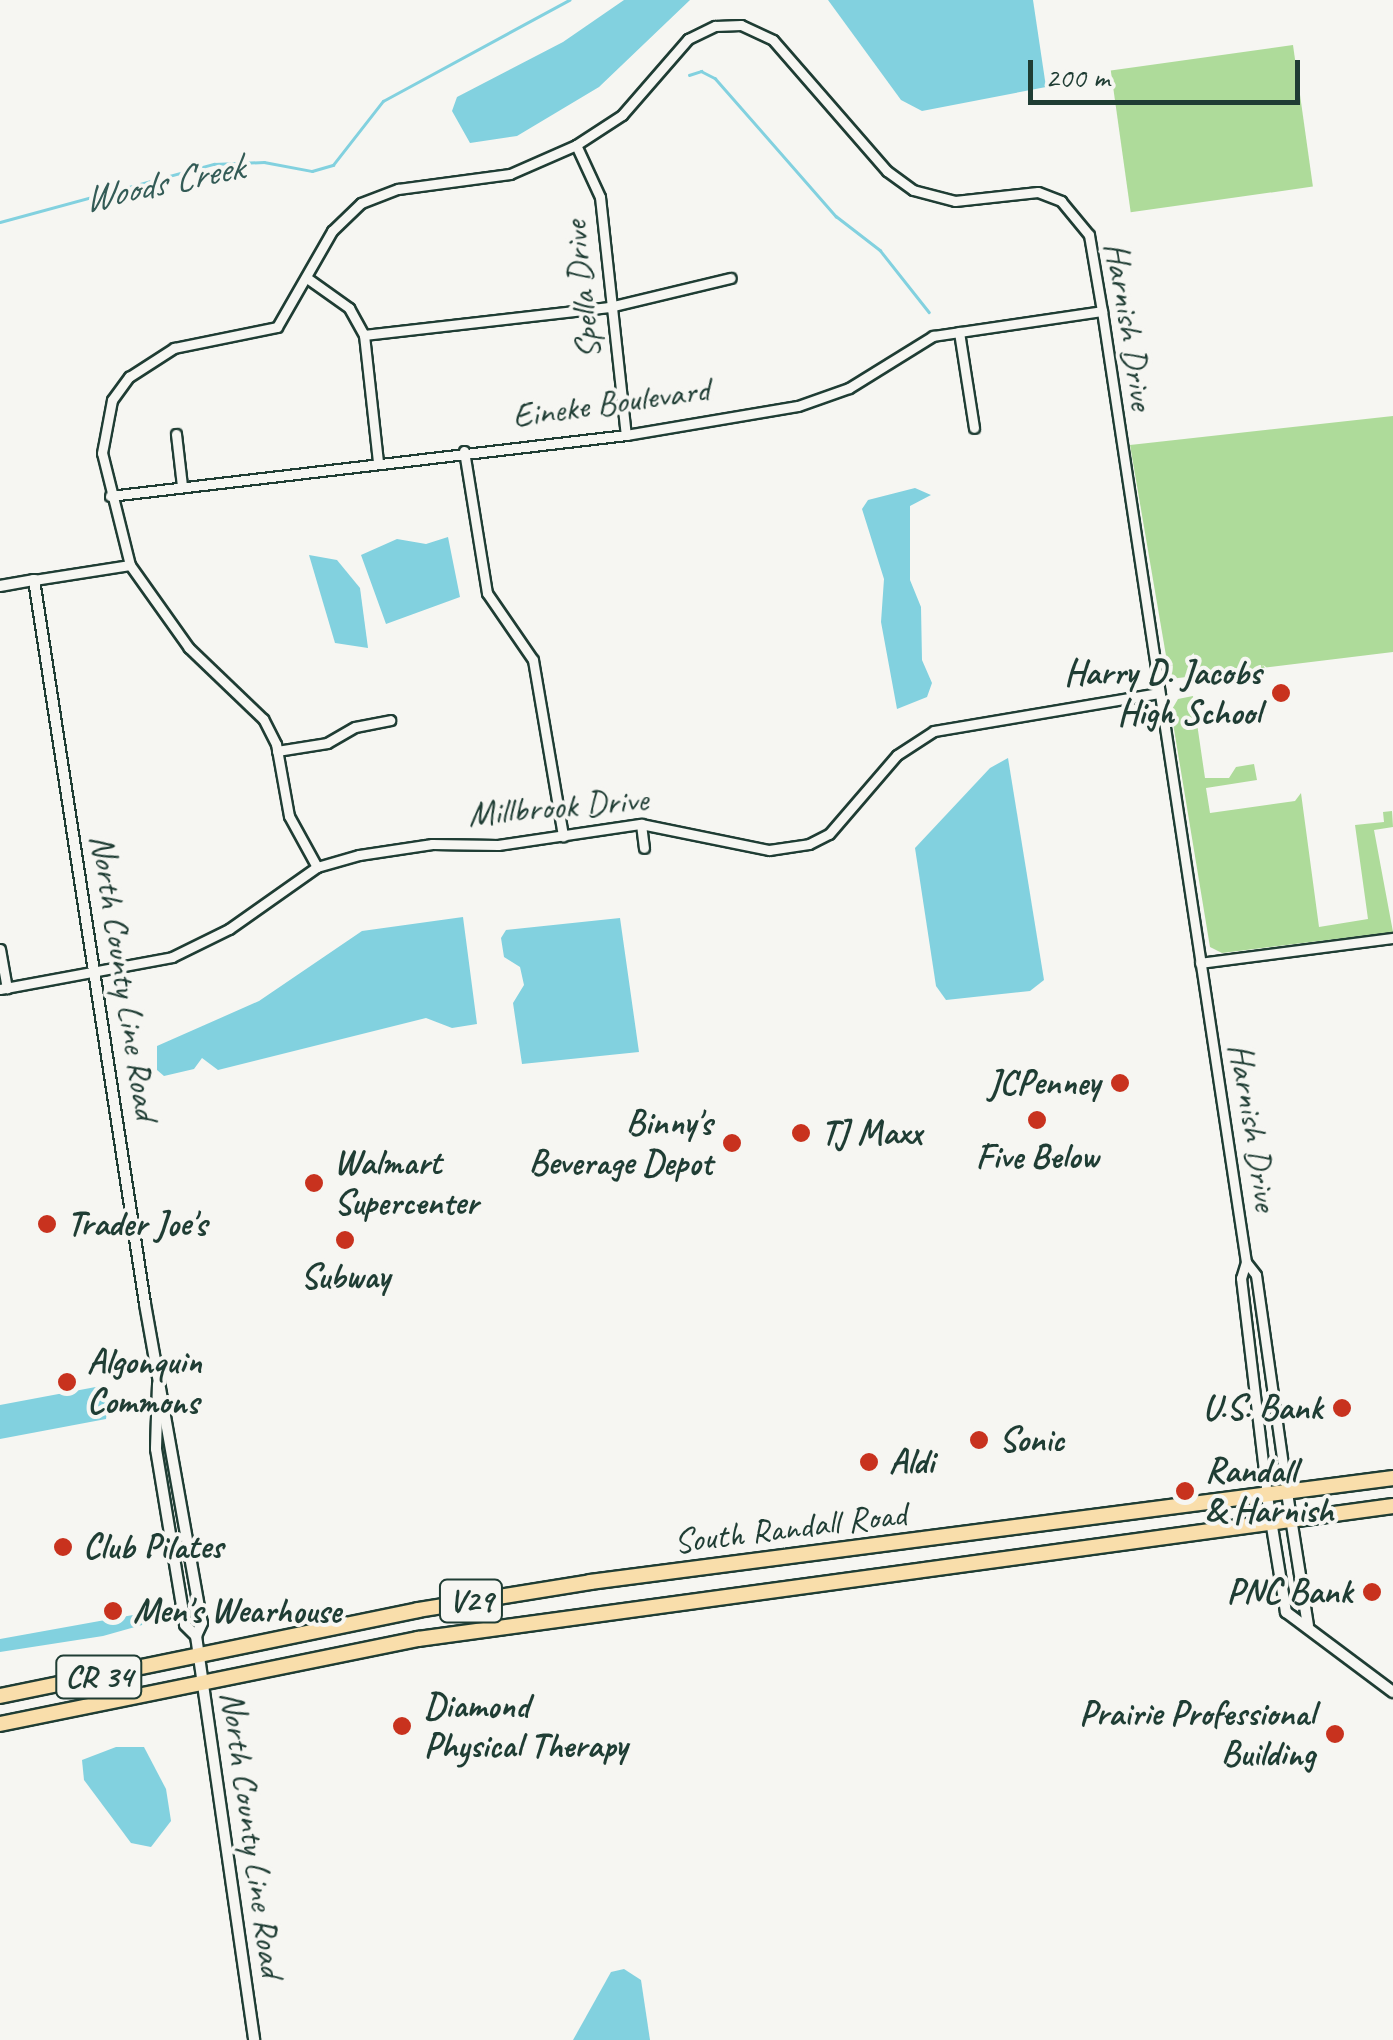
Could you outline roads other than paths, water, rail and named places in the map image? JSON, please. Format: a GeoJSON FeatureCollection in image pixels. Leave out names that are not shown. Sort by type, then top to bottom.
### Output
{"type":"FeatureCollection","features":[{"type":"Feature","properties":{"kind":"main road","name":"South Randall Road"},"geometry":{"type":"LineString","coordinates":[[198,1656],[590,1582],[1393,1478]]}},
{"type":"Feature","properties":{"kind":"main road","name":"South Randall Road"},"geometry":{"type":"LineString","coordinates":[[203,1683],[418,1639],[1393,1506]]}},
{"type":"Feature","properties":{"kind":"main road","name":"CR 34"},"geometry":{"type":"LineString","coordinates":[[0,1696],[198,1656]]}},
{"type":"Feature","properties":{"kind":"main road","name":"CR 34"},"geometry":{"type":"LineString","coordinates":[[0,1724],[203,1683]]}},
{"type":"Feature","properties":{"kind":"street","name":"Harnish Drive"},"geometry":{"type":"LineString","coordinates":[[317,867],[289,816],[277,751],[258,711],[188,648],[130,565],[110,496],[102,441],[112,400],[129,377],[174,348],[277,327],[332,231],[370,198],[473,183],[576,145],[622,115],[696,34],[728,24],[754,28],[774,40],[888,171],[913,190],[966,202],[1038,192],[1070,207],[1089,236],[1102,312],[1246,1262],[1241,1278],[1281,1602],[1393,1692]]}},
{"type":"Feature","properties":{"kind":"street","name":"Spella Drive"},"geometry":{"type":"LineString","coordinates":[[576,145],[600,197],[626,434]]}},
{"type":"Feature","properties":{"kind":"street"},"geometry":{"type":"LineString","coordinates":[[307,278],[349,308],[364,335],[378,461]]}},
{"type":"Feature","properties":{"kind":"street"},"geometry":{"type":"LineString","coordinates":[[364,335],[610,307],[731,278]]}},
{"type":"Feature","properties":{"kind":"street","name":"Eineke Boulevard"},"geometry":{"type":"LineString","coordinates":[[110,496],[626,434],[813,402],[873,374],[912,344],[959,332],[1102,312]]}},
{"type":"Feature","properties":{"kind":"street"},"geometry":{"type":"LineString","coordinates":[[959,332],[974,428]]}},
{"type":"Feature","properties":{"kind":"street"},"geometry":{"type":"LineString","coordinates":[[176,434],[182,486]]}},
{"type":"Feature","properties":{"kind":"street"},"geometry":{"type":"LineString","coordinates":[[464,451],[480,571],[535,668],[562,836]]}},
{"type":"Feature","properties":{"kind":"street"},"geometry":{"type":"LineString","coordinates":[[0,586],[130,565]]}},
{"type":"Feature","properties":{"kind":"street","name":"North County Line Road"},"geometry":{"type":"LineString","coordinates":[[34,580],[159,1383],[202,1623],[196,1636],[198,1656],[254,2040]]}},
{"type":"Feature","properties":{"kind":"street","name":"Millbrook Drive"},"geometry":{"type":"LineString","coordinates":[[4,989],[96,975],[172,957],[205,942],[317,867],[415,846],[498,846],[641,824],[769,850],[809,844],[848,814],[897,754],[934,731],[1159,694]]}},
{"type":"Feature","properties":{"kind":"street"},"geometry":{"type":"LineString","coordinates":[[277,751],[327,743],[355,726],[390,720]]}},
{"type":"Feature","properties":{"kind":"street"},"geometry":{"type":"LineString","coordinates":[[641,824],[644,848]]}},
{"type":"Feature","properties":{"kind":"street"},"geometry":{"type":"LineString","coordinates":[[1200,964],[1393,938]]}},
{"type":"Feature","properties":{"kind":"street"},"geometry":{"type":"LineString","coordinates":[[0,949],[4,989]]}},
{"type":"Feature","properties":{"kind":"street","name":"Harnish Drive"},"geometry":{"type":"LineString","coordinates":[[1246,1262],[1256,1276],[1308,1626]]}},
{"type":"Feature","properties":{"kind":"street","name":"North County Line Road"},"geometry":{"type":"LineString","coordinates":[[159,1383],[156,1449],[186,1625],[196,1636]]}},
{"type":"Feature","properties":{"kind":"water"},"geometry":{"type":"Polygon","coordinates":[[[624,0],[690,0],[599,87],[517,136],[470,143],[452,111],[457,97],[563,42],[624,0]]]}},
{"type":"Feature","properties":{"kind":"water"},"geometry":{"type":"Polygon","coordinates":[[[828,0],[1033,0],[1046,87],[922,111],[901,100],[828,0]]]}},
{"type":"Feature","properties":{"kind":"water"},"geometry":{"type":"Polygon","coordinates":[[[915,488],[931,495],[910,506],[910,580],[921,607],[922,660],[932,683],[927,697],[897,709],[881,622],[884,579],[862,509],[868,500],[915,488]]]}},
{"type":"Feature","properties":{"kind":"water"},"geometry":{"type":"Polygon","coordinates":[[[448,537],[460,597],[386,624],[361,555],[397,539],[426,544],[448,537]]]}},
{"type":"Feature","properties":{"kind":"water"},"geometry":{"type":"Polygon","coordinates":[[[309,555],[337,560],[360,588],[368,648],[335,643],[309,555]]]}},
{"type":"Feature","properties":{"kind":"water"},"geometry":{"type":"Polygon","coordinates":[[[1008,758],[1044,980],[1030,991],[946,1000],[936,986],[915,848],[990,768],[1008,758]]]}},
{"type":"Feature","properties":{"kind":"water"},"geometry":{"type":"Polygon","coordinates":[[[463,917],[477,1024],[452,1028],[426,1018],[218,1070],[202,1058],[194,1069],[164,1076],[157,1070],[157,1046],[259,1001],[362,931],[463,917]]]}},
{"type":"Feature","properties":{"kind":"water"},"geometry":{"type":"Polygon","coordinates":[[[620,918],[639,1052],[522,1064],[513,1003],[524,985],[520,967],[504,957],[501,938],[506,930],[620,918]]]}},
{"type":"Feature","properties":{"kind":"water"},"geometry":{"type":"Polygon","coordinates":[[[101,1386],[109,1393],[106,1419],[0,1439],[0,1405],[101,1386]]]}},
{"type":"Feature","properties":{"kind":"water"},"geometry":{"type":"Polygon","coordinates":[[[144,1613],[142,1625],[103,1636],[0,1652],[0,1639],[144,1613]]]}},
{"type":"Feature","properties":{"kind":"water"},"geometry":{"type":"Polygon","coordinates":[[[116,1747],[144,1747],[166,1789],[171,1821],[151,1847],[131,1843],[84,1780],[82,1760],[116,1747]]]}},
{"type":"Feature","properties":{"kind":"water"},"geometry":{"type":"Polygon","coordinates":[[[624,1969],[641,1980],[650,2040],[573,2040],[611,1972],[624,1969]]]}},
{"type":"Feature","properties":{"kind":"waterway","name":"Woods Creek"},"geometry":{"type":"LineString","coordinates":[[0,222],[214,164],[264,162],[312,171],[333,165],[383,101],[569,0]]}},
{"type":"Feature","properties":{"kind":"waterway"},"geometry":{"type":"LineString","coordinates":[[689,75],[701,71],[715,78],[836,216],[880,250],[929,312]]}},
{"type":"Feature","properties":{"kind":"place","name":"Harry D. Jacobs High School"},"geometry":{"type":"Point","coordinates":[1281,693]}},
{"type":"Feature","properties":{"kind":"place","name":"JCPenney"},"geometry":{"type":"Point","coordinates":[1120,1083]}},
{"type":"Feature","properties":{"kind":"place","name":"Five Below"},"geometry":{"type":"Point","coordinates":[1037,1120]}},
{"type":"Feature","properties":{"kind":"place","name":"TJ Maxx"},"geometry":{"type":"Point","coordinates":[801,1133]}},
{"type":"Feature","properties":{"kind":"place","name":"Binny's Beverage Depot"},"geometry":{"type":"Point","coordinates":[732,1143]}},
{"type":"Feature","properties":{"kind":"place","name":"Walmart Supercenter"},"geometry":{"type":"Point","coordinates":[314,1183]}},
{"type":"Feature","properties":{"kind":"place","name":"Trader Joe's"},"geometry":{"type":"Point","coordinates":[47,1224]}},
{"type":"Feature","properties":{"kind":"place","name":"Subway"},"geometry":{"type":"Point","coordinates":[345,1240]}},
{"type":"Feature","properties":{"kind":"place","name":"Algonquin Commons"},"geometry":{"type":"Point","coordinates":[67,1382]}},
{"type":"Feature","properties":{"kind":"place","name":"U.S. Bank"},"geometry":{"type":"Point","coordinates":[1342,1408]}},
{"type":"Feature","properties":{"kind":"place","name":"Sonic"},"geometry":{"type":"Point","coordinates":[979,1440]}},
{"type":"Feature","properties":{"kind":"place","name":"Aldi"},"geometry":{"type":"Point","coordinates":[869,1462]}},
{"type":"Feature","properties":{"kind":"place","name":"Randall & Harnish"},"geometry":{"type":"Point","coordinates":[1185,1491]}},
{"type":"Feature","properties":{"kind":"place","name":"Club Pilates"},"geometry":{"type":"Point","coordinates":[63,1547]}},
{"type":"Feature","properties":{"kind":"place","name":"PNC Bank"},"geometry":{"type":"Point","coordinates":[1372,1592]}},
{"type":"Feature","properties":{"kind":"place","name":"Men's Wearhouse"},"geometry":{"type":"Point","coordinates":[113,1611]}},
{"type":"Feature","properties":{"kind":"place","name":"Diamond Physical Therapy"},"geometry":{"type":"Point","coordinates":[402,1726]}},
{"type":"Feature","properties":{"kind":"place","name":"Prairie Professional Building"},"geometry":{"type":"Point","coordinates":[1335,1734]}}]}
